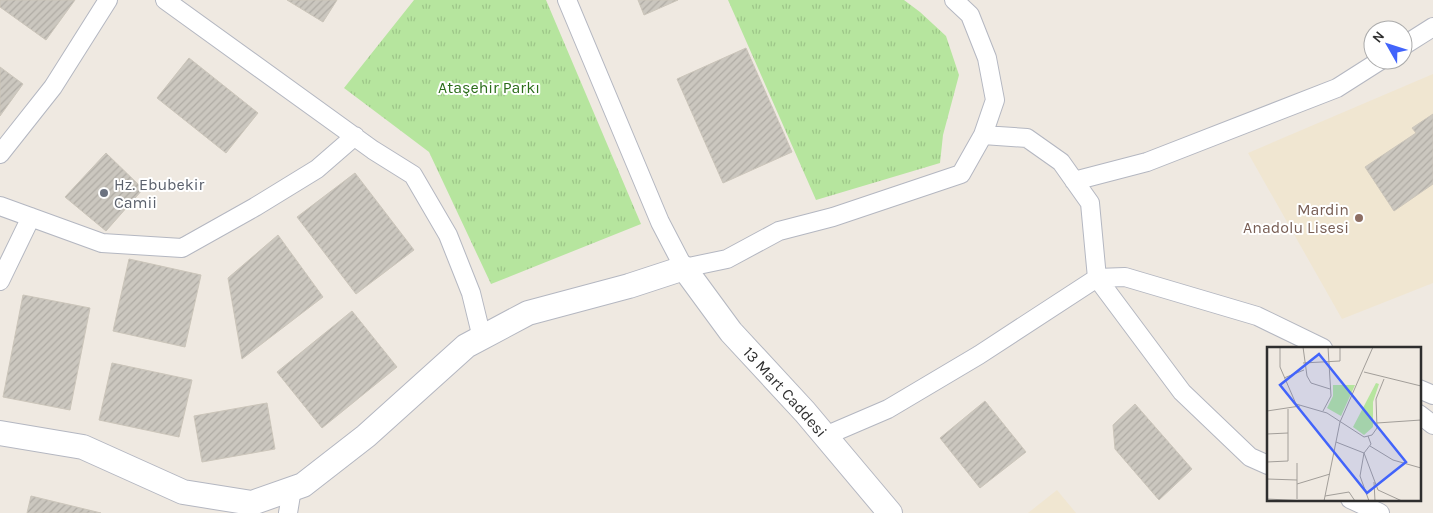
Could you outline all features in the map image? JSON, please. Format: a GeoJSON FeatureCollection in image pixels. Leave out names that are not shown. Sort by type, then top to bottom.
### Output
{"type":"FeatureCollection","features":[{"type":"Feature","properties":{"kind":"street"},"geometry":{"type":"LineString","coordinates":[[0,154],[53,87],[108,0]]}},
{"type":"Feature","properties":{"kind":"street"},"geometry":{"type":"LineString","coordinates":[[165,0],[413,176],[448,235],[471,293],[482,338]]}},
{"type":"Feature","properties":{"kind":"street"},"geometry":{"type":"LineString","coordinates":[[567,0],[660,222],[684,268]]}},
{"type":"Feature","properties":{"kind":"street"},"geometry":{"type":"LineString","coordinates":[[0,434],[83,447],[183,492],[252,503],[303,485],[366,436],[466,346],[528,313],[630,286],[684,268],[727,259],[779,231],[833,217],[961,174],[983,135],[996,100],[987,58],[970,15],[954,0]]}},
{"type":"Feature","properties":{"kind":"street"},"geometry":{"type":"LineString","coordinates":[[1413,40],[1433,27]]}},
{"type":"Feature","properties":{"kind":"street"},"geometry":{"type":"LineString","coordinates":[[1074,181],[1147,162],[1337,88],[1365,70]]}},
{"type":"Feature","properties":{"kind":"street"},"geometry":{"type":"LineString","coordinates":[[983,135],[1027,138],[1061,162],[1090,204],[1097,278],[1182,392],[1250,457],[1267,465]]}},
{"type":"Feature","properties":{"kind":"street"},"geometry":{"type":"LineString","coordinates":[[0,206],[102,243],[182,248],[255,208],[317,169],[355,136]]}},
{"type":"Feature","properties":{"kind":"street"},"geometry":{"type":"LineString","coordinates":[[0,281],[31,217]]}},
{"type":"Feature","properties":{"kind":"street","name":"13 Mart Caddesi"},"geometry":{"type":"LineString","coordinates":[[684,268],[731,332],[825,436],[890,513]]}},
{"type":"Feature","properties":{"kind":"street"},"geometry":{"type":"LineString","coordinates":[[825,436],[888,409],[979,355],[1097,278],[1125,277],[1257,316],[1321,347]]}},
{"type":"Feature","properties":{"kind":"street"},"geometry":{"type":"LineString","coordinates":[[1420,389],[1433,395]]}},
{"type":"Feature","properties":{"kind":"street"},"geometry":{"type":"LineString","coordinates":[[1420,415],[1433,425]]}},
{"type":"Feature","properties":{"kind":"street"},"geometry":{"type":"LineString","coordinates":[[288,513],[292,489]]}},
{"type":"Feature","properties":{"kind":"street"},"geometry":{"type":"LineString","coordinates":[[1352,500],[1380,513]]}},
{"type":"Feature","properties":{"kind":"shaded area","name":"Mardin Anadolu Lisesi"},"geometry":{"type":"Polygon","coordinates":[[[1433,74],[1433,283],[1342,319],[1248,153],[1433,74]]]}},
{"type":"Feature","properties":{"kind":"shaded area"},"geometry":{"type":"Polygon","coordinates":[[[1057,490],[1076,513],[1028,513],[1057,490]]]}},
{"type":"Feature","properties":{"kind":"green space","name":"Ataşehir Parkı"},"geometry":{"type":"Polygon","coordinates":[[[414,0],[546,0],[641,224],[491,284],[429,152],[344,88],[414,0]]]}},
{"type":"Feature","properties":{"kind":"green space"},"geometry":{"type":"Polygon","coordinates":[[[728,0],[904,0],[920,12],[946,36],[959,75],[943,135],[940,163],[816,200],[728,0]]]}},
{"type":"Feature","properties":{"kind":"building"},"geometry":{"type":"Polygon","coordinates":[[[0,0],[75,0],[46,40],[0,7],[0,0]]]}},
{"type":"Feature","properties":{"kind":"building"},"geometry":{"type":"Polygon","coordinates":[[[287,0],[337,0],[323,22],[287,0]]]}},
{"type":"Feature","properties":{"kind":"building"},"geometry":{"type":"Polygon","coordinates":[[[638,0],[678,0],[644,15],[638,0]]]}},
{"type":"Feature","properties":{"kind":"building"},"geometry":{"type":"Polygon","coordinates":[[[746,48],[792,152],[723,183],[677,79],[746,48]]]}},
{"type":"Feature","properties":{"kind":"building"},"geometry":{"type":"Polygon","coordinates":[[[189,58],[258,113],[226,153],[157,98],[189,58]]]}},
{"type":"Feature","properties":{"kind":"building"},"geometry":{"type":"Polygon","coordinates":[[[0,67],[23,84],[0,116],[0,67]]]}},
{"type":"Feature","properties":{"kind":"building"},"geometry":{"type":"Polygon","coordinates":[[[1433,114],[1433,184],[1394,211],[1365,167],[1416,133],[1412,128],[1433,114]]]}},
{"type":"Feature","properties":{"kind":"building","name":"Hz. Ebubekir Camii"},"geometry":{"type":"Polygon","coordinates":[[[106,153],[143,189],[106,231],[65,197],[106,153]]]}},
{"type":"Feature","properties":{"kind":"building"},"geometry":{"type":"Polygon","coordinates":[[[355,173],[414,250],[356,294],[297,217],[355,173]]]}},
{"type":"Feature","properties":{"kind":"building"},"geometry":{"type":"Polygon","coordinates":[[[278,235],[323,297],[242,359],[228,278],[278,235]]]}},
{"type":"Feature","properties":{"kind":"building"},"geometry":{"type":"Polygon","coordinates":[[[129,259],[201,275],[185,347],[113,331],[129,259]]]}},
{"type":"Feature","properties":{"kind":"building"},"geometry":{"type":"Polygon","coordinates":[[[23,295],[90,308],[70,410],[3,397],[23,295]]]}},
{"type":"Feature","properties":{"kind":"building"},"geometry":{"type":"Polygon","coordinates":[[[352,311],[397,367],[322,428],[277,372],[352,311]]]}},
{"type":"Feature","properties":{"kind":"building"},"geometry":{"type":"Polygon","coordinates":[[[112,363],[192,380],[179,437],[99,420],[112,363]]]}},
{"type":"Feature","properties":{"kind":"building"},"geometry":{"type":"Polygon","coordinates":[[[985,401],[1026,452],[980,488],[940,438],[985,401]]]}},
{"type":"Feature","properties":{"kind":"building"},"geometry":{"type":"Polygon","coordinates":[[[267,403],[275,449],[202,462],[194,416],[267,403]]]}},
{"type":"Feature","properties":{"kind":"building"},"geometry":{"type":"Polygon","coordinates":[[[1135,404],[1192,469],[1159,500],[1115,449],[1113,425],[1135,404]]]}},
{"type":"Feature","properties":{"kind":"building"},"geometry":{"type":"Polygon","coordinates":[[[31,496],[101,513],[27,513],[31,496]]]}},
{"type":"Feature","properties":{"kind":"place","name":"Hz. Ebubekir Camii"},"geometry":{"type":"Point","coordinates":[104,193]}},
{"type":"Feature","properties":{"kind":"place","name":"Mardin Anadolu Lisesi"},"geometry":{"type":"Point","coordinates":[1359,218]}}]}
